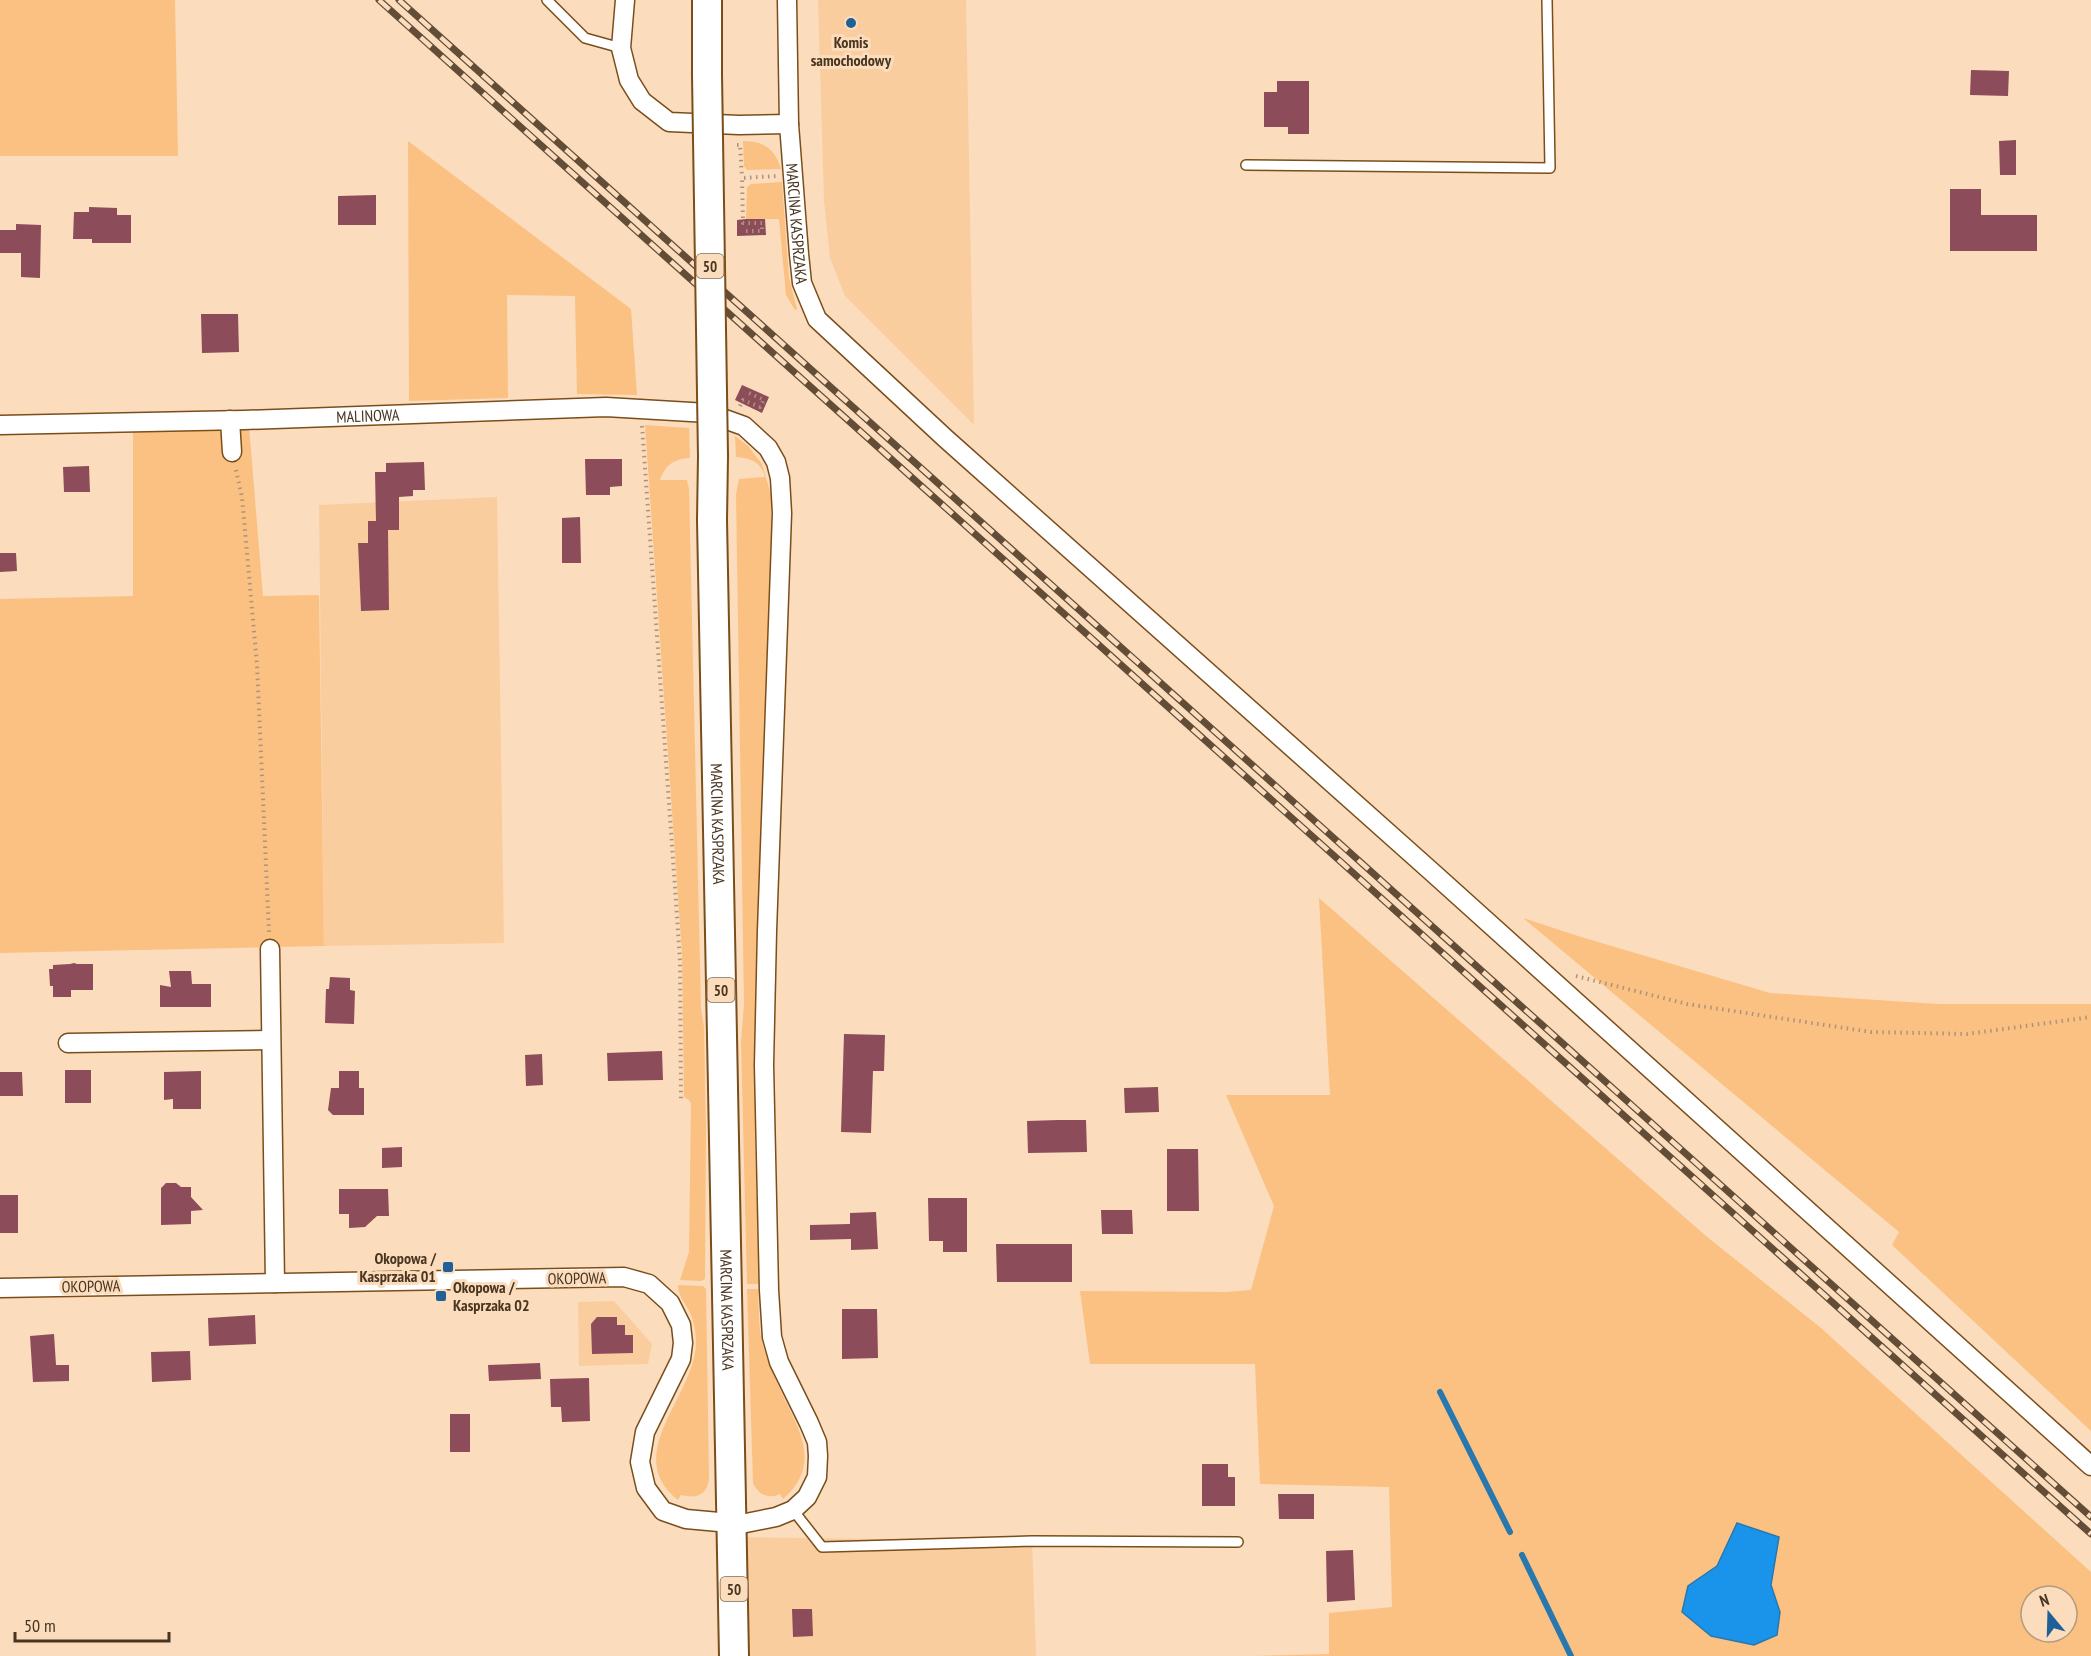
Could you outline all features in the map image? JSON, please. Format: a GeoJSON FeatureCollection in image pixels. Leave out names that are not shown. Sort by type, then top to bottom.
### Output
{"type":"FeatureCollection","features":[{"type":"Feature","properties":{"kind":"main road","name":"MARCINA KASPRZAKA"},"geometry":{"type":"LineString","coordinates":[[707,0],[712,532],[734,1656]]}},
{"type":"Feature","properties":{"kind":"street"},"geometry":{"type":"LineString","coordinates":[[625,0],[621,48],[629,80],[642,101],[669,122],[739,125],[789,124]]}},
{"type":"Feature","properties":{"kind":"street","name":"MARCINA KASPRZAKA"},"geometry":{"type":"LineString","coordinates":[[787,0],[789,124],[802,283],[817,319],[945,438],[1538,967]]}},
{"type":"Feature","properties":{"kind":"street","name":"MALINOWA"},"geometry":{"type":"LineString","coordinates":[[0,425],[231,420],[606,407],[708,413],[733,420],[744,426],[768,448],[776,462],[780,478],[782,513],[767,931],[765,1053],[769,1290],[772,1337],[777,1354],[817,1442],[818,1456],[817,1477],[807,1497],[793,1510]]}},
{"type":"Feature","properties":{"kind":"street"},"geometry":{"type":"LineString","coordinates":[[231,420],[232,452]]}},
{"type":"Feature","properties":{"kind":"street"},"geometry":{"type":"LineString","coordinates":[[270,950],[275,1282]]}},
{"type":"Feature","properties":{"kind":"street"},"geometry":{"type":"LineString","coordinates":[[1538,967],[2091,1466]]}},
{"type":"Feature","properties":{"kind":"street"},"geometry":{"type":"LineString","coordinates":[[68,1043],[270,1040]]}},
{"type":"Feature","properties":{"kind":"street","name":"OKOPOWA"},"geometry":{"type":"LineString","coordinates":[[0,1288],[624,1277],[649,1284],[670,1304],[681,1325],[683,1343],[681,1359],[645,1432],[640,1461],[646,1488],[663,1511],[686,1519],[733,1523]]}},
{"type":"Feature","properties":{"kind":"street"},"geometry":{"type":"LineString","coordinates":[[733,1523],[741,1524],[770,1519],[793,1510]]}},
{"type":"Feature","properties":{"kind":"lane"},"geometry":{"type":"LineString","coordinates":[[547,0],[585,38],[621,48]]}},
{"type":"Feature","properties":{"kind":"lane"},"geometry":{"type":"LineString","coordinates":[[1246,165],[1550,168],[1547,0]]}},
{"type":"Feature","properties":{"kind":"lane"},"geometry":{"type":"LineString","coordinates":[[793,1510],[822,1547],[1032,1541],[1238,1542]]}},
{"type":"Feature","properties":{"kind":"path"},"geometry":{"type":"LineString","coordinates":[[729,145],[740,145],[743,223],[762,223],[762,231],[746,231]]}},
{"type":"Feature","properties":{"kind":"path"},"geometry":{"type":"LineString","coordinates":[[742,178],[793,175]]}},
{"type":"Feature","properties":{"kind":"path"},"geometry":{"type":"LineString","coordinates":[[745,400],[760,407],[764,400],[749,393]]}},
{"type":"Feature","properties":{"kind":"path"},"geometry":{"type":"LineString","coordinates":[[643,422],[678,922],[681,1102]]}},
{"type":"Feature","properties":{"kind":"path"},"geometry":{"type":"LineString","coordinates":[[232,452],[242,497],[257,665],[270,950]]}},
{"type":"Feature","properties":{"kind":"path"},"geometry":{"type":"LineString","coordinates":[[1538,967],[1687,1004],[1871,1032],[1967,1034],[2091,1017]]}},
{"type":"Feature","properties":{"kind":"shaded area"},"geometry":{"type":"Polygon","coordinates":[[[0,0],[175,0],[178,156],[0,156],[0,0]]]}},
{"type":"Feature","properties":{"kind":"shaded area"},"geometry":{"type":"Polygon","coordinates":[[[818,0],[966,0],[974,425],[845,296],[830,258],[824,201],[818,0]]]}},
{"type":"Feature","properties":{"kind":"shaded area"},"geometry":{"type":"Polygon","coordinates":[[[408,141],[631,309],[637,395],[577,394],[575,296],[507,295],[508,398],[409,401],[408,141]]]}},
{"type":"Feature","properties":{"kind":"shaded area"},"geometry":{"type":"Polygon","coordinates":[[[743,141],[757,143],[768,148],[779,162],[781,169],[747,170],[744,166],[743,141]]]}},
{"type":"Feature","properties":{"kind":"shaded area"},"geometry":{"type":"Polygon","coordinates":[[[782,182],[789,278],[797,309],[795,310],[786,295],[779,219],[746,219],[747,187],[751,184],[782,182]]]}},
{"type":"Feature","properties":{"kind":"shaded area"},"geometry":{"type":"Polygon","coordinates":[[[645,425],[689,428],[690,458],[671,464],[660,480],[687,480],[689,489],[701,1008],[704,1027],[706,1128],[705,1279],[701,1281],[680,1280],[689,1252],[691,1104],[684,1097],[682,954],[645,425]]]}},
{"type":"Feature","properties":{"kind":"shaded area"},"geometry":{"type":"Polygon","coordinates":[[[249,426],[263,596],[319,595],[324,946],[0,953],[0,599],[133,596],[133,428],[249,426]]]}},
{"type":"Feature","properties":{"kind":"shaded area"},"geometry":{"type":"Polygon","coordinates":[[[735,436],[748,446],[762,464],[771,495],[772,572],[756,994],[755,1137],[759,1284],[747,1284],[741,1042],[744,1004],[736,494],[739,479],[765,477],[758,464],[746,458],[736,457],[735,436]]]}},
{"type":"Feature","properties":{"kind":"shaded area"},"geometry":{"type":"Polygon","coordinates":[[[497,497],[504,943],[324,946],[319,505],[497,497]]]}},
{"type":"Feature","properties":{"kind":"shaded area"},"geometry":{"type":"Polygon","coordinates":[[[1319,898],[1706,1236],[1821,1328],[2091,1572],[2091,1656],[1256,1656],[1329,1654],[1329,1613],[1392,1607],[1389,1487],[1260,1484],[1255,1364],[1090,1364],[1080,1291],[1226,1292],[1251,1290],[1274,1206],[1226,1095],[1330,1095],[1319,898]]]}},
{"type":"Feature","properties":{"kind":"shaded area"},"geometry":{"type":"Polygon","coordinates":[[[1523,918],[1770,993],[1938,1004],[2091,1004],[2091,1431],[1892,1245],[1899,1232],[1523,918]]]}},
{"type":"Feature","properties":{"kind":"shaded area"},"geometry":{"type":"Polygon","coordinates":[[[678,1285],[703,1286],[706,1289],[709,1478],[704,1492],[696,1496],[681,1495],[678,1500],[662,1483],[656,1464],[658,1445],[664,1426],[692,1365],[696,1345],[693,1321],[679,1293],[678,1285]]]}},
{"type":"Feature","properties":{"kind":"shaded area"},"geometry":{"type":"Polygon","coordinates":[[[747,1289],[758,1289],[764,1349],[802,1439],[804,1464],[801,1476],[783,1499],[780,1494],[764,1495],[753,1483],[747,1289]]]}},
{"type":"Feature","properties":{"kind":"shaded area"},"geometry":{"type":"Polygon","coordinates":[[[614,1301],[652,1344],[648,1364],[579,1366],[578,1302],[614,1301]]]}},
{"type":"Feature","properties":{"kind":"shaded area"},"geometry":{"type":"Polygon","coordinates":[[[733,1537],[1032,1541],[1036,1656],[734,1656],[733,1537]]]}},
{"type":"Feature","properties":{"kind":"water"},"geometry":{"type":"Polygon","coordinates":[[[1737,1523],[1779,1537],[1771,1585],[1780,1612],[1777,1635],[1754,1645],[1711,1636],[1682,1612],[1688,1586],[1717,1566],[1737,1523]]]}},
{"type":"Feature","properties":{"kind":"building"},"geometry":{"type":"Polygon","coordinates":[[[1971,70],[2009,71],[2008,96],[1970,95],[1971,70]]]}},
{"type":"Feature","properties":{"kind":"building"},"geometry":{"type":"Polygon","coordinates":[[[1277,81],[1309,81],[1309,134],[1288,134],[1288,127],[1264,127],[1264,92],[1277,92],[1277,81]]]}},
{"type":"Feature","properties":{"kind":"building"},"geometry":{"type":"Polygon","coordinates":[[[2016,140],[2016,175],[2000,175],[1999,141],[2016,140]]]}},
{"type":"Feature","properties":{"kind":"building"},"geometry":{"type":"Polygon","coordinates":[[[1950,189],[1981,189],[1981,215],[2037,215],[2037,251],[1950,251],[1950,189]]]}},
{"type":"Feature","properties":{"kind":"building"},"geometry":{"type":"Polygon","coordinates":[[[376,195],[376,225],[338,225],[338,196],[376,195]]]}},
{"type":"Feature","properties":{"kind":"building"},"geometry":{"type":"Polygon","coordinates":[[[89,207],[117,208],[117,215],[131,215],[131,243],[92,243],[92,239],[73,239],[74,212],[89,212],[89,207]]]}},
{"type":"Feature","properties":{"kind":"building"},"geometry":{"type":"Polygon","coordinates":[[[765,219],[766,235],[737,236],[737,220],[765,219]]]}},
{"type":"Feature","properties":{"kind":"building"},"geometry":{"type":"Polygon","coordinates":[[[16,224],[41,225],[40,278],[21,277],[21,253],[0,253],[0,230],[16,230],[16,224]]]}},
{"type":"Feature","properties":{"kind":"building"},"geometry":{"type":"Polygon","coordinates":[[[201,314],[238,314],[239,352],[202,353],[201,314]]]}},
{"type":"Feature","properties":{"kind":"building"},"geometry":{"type":"Polygon","coordinates":[[[742,385],[769,397],[762,413],[735,400],[742,385]]]}},
{"type":"Feature","properties":{"kind":"building"},"geometry":{"type":"Polygon","coordinates":[[[585,459],[622,459],[622,486],[610,487],[610,495],[586,495],[585,459]]]}},
{"type":"Feature","properties":{"kind":"building"},"geometry":{"type":"Polygon","coordinates":[[[424,462],[425,490],[413,490],[413,496],[399,497],[399,530],[388,530],[389,610],[361,611],[358,543],[368,543],[368,521],[376,521],[375,472],[386,472],[386,463],[424,462]]]}},
{"type":"Feature","properties":{"kind":"building"},"geometry":{"type":"Polygon","coordinates":[[[89,466],[90,492],[64,492],[63,467],[89,466]]]}},
{"type":"Feature","properties":{"kind":"building"},"geometry":{"type":"Polygon","coordinates":[[[580,517],[581,563],[562,563],[562,518],[580,517]]]}},
{"type":"Feature","properties":{"kind":"building"},"geometry":{"type":"Polygon","coordinates":[[[0,553],[16,553],[17,571],[0,572],[0,553]]]}},
{"type":"Feature","properties":{"kind":"building"},"geometry":{"type":"Polygon","coordinates":[[[93,964],[93,990],[71,990],[71,997],[53,997],[49,969],[53,969],[53,965],[93,964]]]}},
{"type":"Feature","properties":{"kind":"building"},"geometry":{"type":"Polygon","coordinates":[[[169,971],[191,971],[192,984],[211,984],[211,1007],[160,1007],[160,985],[171,987],[169,971]]]}},
{"type":"Feature","properties":{"kind":"building"},"geometry":{"type":"Polygon","coordinates":[[[330,977],[350,978],[350,990],[355,991],[354,1024],[325,1023],[326,989],[329,989],[330,977]]]}},
{"type":"Feature","properties":{"kind":"building"},"geometry":{"type":"Polygon","coordinates":[[[844,1034],[885,1035],[884,1071],[873,1071],[871,1133],[841,1132],[844,1034]]]}},
{"type":"Feature","properties":{"kind":"building"},"geometry":{"type":"Polygon","coordinates":[[[662,1051],[663,1080],[608,1081],[607,1053],[662,1051]]]}},
{"type":"Feature","properties":{"kind":"building"},"geometry":{"type":"Polygon","coordinates":[[[542,1054],[543,1085],[526,1086],[525,1055],[542,1054]]]}},
{"type":"Feature","properties":{"kind":"building"},"geometry":{"type":"Polygon","coordinates":[[[65,1070],[91,1070],[91,1103],[65,1103],[65,1070]]]}},
{"type":"Feature","properties":{"kind":"building"},"geometry":{"type":"Polygon","coordinates":[[[201,1071],[201,1109],[173,1109],[173,1099],[164,1100],[164,1072],[201,1071]]]}},
{"type":"Feature","properties":{"kind":"building"},"geometry":{"type":"Polygon","coordinates":[[[339,1071],[359,1071],[359,1088],[364,1088],[364,1115],[333,1115],[328,1110],[331,1088],[339,1088],[339,1071]]]}},
{"type":"Feature","properties":{"kind":"building"},"geometry":{"type":"Polygon","coordinates":[[[0,1072],[22,1072],[23,1096],[0,1096],[0,1072]]]}},
{"type":"Feature","properties":{"kind":"building"},"geometry":{"type":"Polygon","coordinates":[[[1158,1087],[1159,1112],[1125,1113],[1124,1088],[1158,1087]]]}},
{"type":"Feature","properties":{"kind":"building"},"geometry":{"type":"Polygon","coordinates":[[[1086,1120],[1087,1152],[1028,1153],[1027,1121],[1086,1120]]]}},
{"type":"Feature","properties":{"kind":"building"},"geometry":{"type":"Polygon","coordinates":[[[402,1147],[402,1167],[382,1168],[382,1148],[402,1147]]]}},
{"type":"Feature","properties":{"kind":"building"},"geometry":{"type":"Polygon","coordinates":[[[1167,1149],[1198,1149],[1199,1211],[1167,1211],[1167,1149]]]}},
{"type":"Feature","properties":{"kind":"building"},"geometry":{"type":"Polygon","coordinates":[[[166,1183],[191,1187],[191,1197],[203,1210],[191,1211],[191,1224],[161,1225],[161,1188],[166,1183]]]}},
{"type":"Feature","properties":{"kind":"building"},"geometry":{"type":"Polygon","coordinates":[[[339,1189],[388,1189],[389,1216],[377,1216],[365,1227],[349,1228],[349,1214],[339,1214],[339,1189]]]}},
{"type":"Feature","properties":{"kind":"building"},"geometry":{"type":"Polygon","coordinates":[[[0,1195],[18,1195],[18,1233],[0,1233],[0,1195]]]}},
{"type":"Feature","properties":{"kind":"building"},"geometry":{"type":"Polygon","coordinates":[[[928,1198],[967,1198],[967,1252],[943,1252],[943,1241],[929,1241],[928,1198]]]}},
{"type":"Feature","properties":{"kind":"building"},"geometry":{"type":"Polygon","coordinates":[[[1101,1210],[1132,1210],[1133,1234],[1102,1234],[1101,1210]]]}},
{"type":"Feature","properties":{"kind":"building"},"geometry":{"type":"Polygon","coordinates":[[[876,1212],[878,1249],[851,1250],[851,1239],[810,1240],[810,1225],[850,1224],[850,1213],[876,1212]]]}},
{"type":"Feature","properties":{"kind":"building"},"geometry":{"type":"Polygon","coordinates":[[[996,1244],[1072,1244],[1072,1282],[997,1282],[996,1244]]]}},
{"type":"Feature","properties":{"kind":"building"},"geometry":{"type":"Polygon","coordinates":[[[842,1309],[877,1309],[878,1358],[842,1359],[842,1309]]]}},
{"type":"Feature","properties":{"kind":"building"},"geometry":{"type":"Polygon","coordinates":[[[255,1315],[256,1344],[209,1346],[208,1318],[255,1315]]]}},
{"type":"Feature","properties":{"kind":"building"},"geometry":{"type":"Polygon","coordinates":[[[597,1317],[617,1317],[617,1325],[625,1325],[625,1335],[633,1335],[633,1353],[592,1354],[591,1324],[597,1317]]]}},
{"type":"Feature","properties":{"kind":"building"},"geometry":{"type":"Polygon","coordinates":[[[54,1334],[56,1365],[69,1365],[69,1381],[33,1382],[30,1336],[54,1334]]]}},
{"type":"Feature","properties":{"kind":"building"},"geometry":{"type":"Polygon","coordinates":[[[190,1351],[191,1380],[152,1382],[151,1352],[190,1351]]]}},
{"type":"Feature","properties":{"kind":"building"},"geometry":{"type":"Polygon","coordinates":[[[540,1363],[541,1379],[489,1381],[488,1365],[540,1363]]]}},
{"type":"Feature","properties":{"kind":"building"},"geometry":{"type":"Polygon","coordinates":[[[589,1378],[590,1421],[562,1422],[561,1407],[551,1407],[550,1379],[589,1378]]]}},
{"type":"Feature","properties":{"kind":"building"},"geometry":{"type":"Polygon","coordinates":[[[450,1414],[470,1414],[470,1452],[450,1452],[450,1414]]]}},
{"type":"Feature","properties":{"kind":"building"},"geometry":{"type":"Polygon","coordinates":[[[1202,1464],[1228,1464],[1228,1477],[1235,1477],[1235,1506],[1202,1506],[1202,1464]]]}},
{"type":"Feature","properties":{"kind":"building"},"geometry":{"type":"Polygon","coordinates":[[[1278,1494],[1314,1494],[1314,1519],[1279,1519],[1278,1494]]]}},
{"type":"Feature","properties":{"kind":"building"},"geometry":{"type":"Polygon","coordinates":[[[1353,1550],[1355,1600],[1327,1602],[1326,1551],[1353,1550]]]}},
{"type":"Feature","properties":{"kind":"building"},"geometry":{"type":"Polygon","coordinates":[[[792,1609],[812,1609],[813,1636],[793,1637],[792,1609]]]}},
{"type":"Feature","properties":{"kind":"waterway"},"geometry":{"type":"LineString","coordinates":[[1440,1392],[1510,1532]]}},
{"type":"Feature","properties":{"kind":"waterway"},"geometry":{"type":"LineString","coordinates":[[1522,1555],[1571,1656]]}},
{"type":"Feature","properties":{"kind":"railway"},"geometry":{"type":"LineString","coordinates":[[379,0],[2091,1534]]}},
{"type":"Feature","properties":{"kind":"railway"},"geometry":{"type":"LineString","coordinates":[[399,0],[2091,1517]]}},
{"type":"Feature","properties":{"kind":"place","name":"Komis samochodowy"},"geometry":{"type":"Point","coordinates":[851,23]}},
{"type":"Feature","properties":{"kind":"place","name":"Okopowa / Kasprzaka 01"},"geometry":{"type":"Point","coordinates":[448,1267]}},
{"type":"Feature","properties":{"kind":"place","name":"Okopowa / Kasprzaka 02"},"geometry":{"type":"Point","coordinates":[441,1296]}}]}
